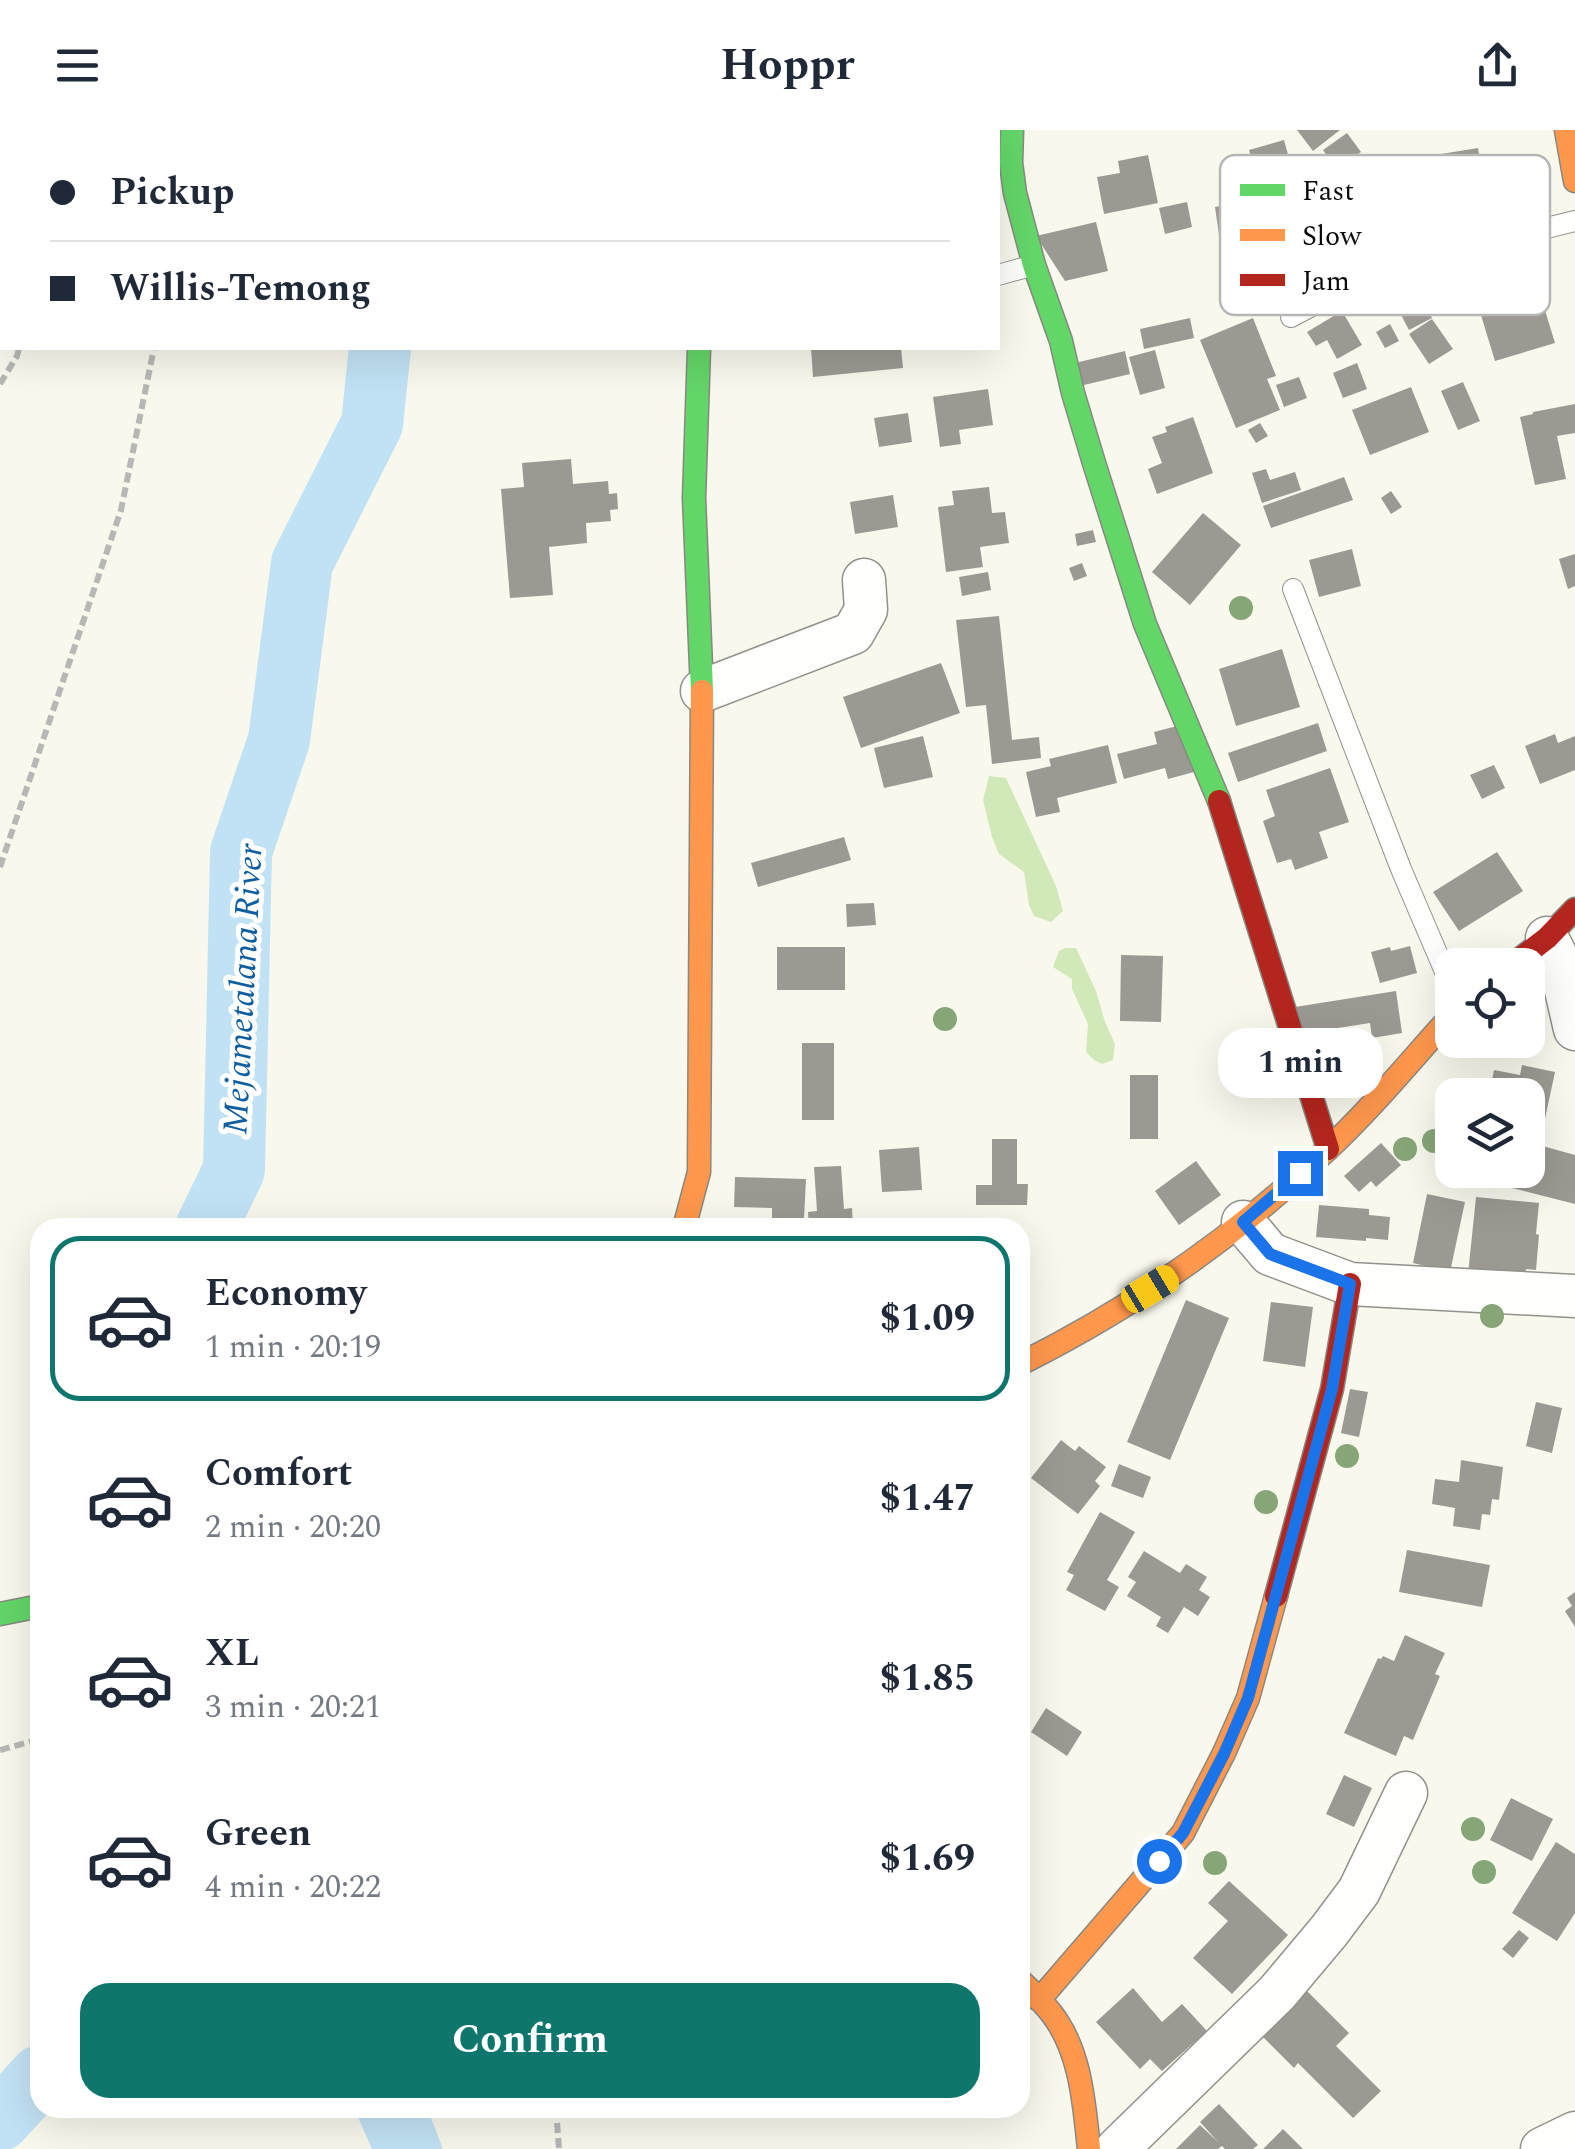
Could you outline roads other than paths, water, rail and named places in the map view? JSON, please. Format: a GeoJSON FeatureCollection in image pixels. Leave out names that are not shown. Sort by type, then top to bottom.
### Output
{"type":"FeatureCollection","features":[{"type":"Feature","properties":{"kind":"street"},"geometry":{"type":"LineString","coordinates":[[1012,130],[1015,193],[1034,265],[1061,341],[1073,394],[1145,624],[1214,786],[1328,1149]]}},
{"type":"Feature","properties":{"kind":"street"},"geometry":{"type":"LineString","coordinates":[[1566,130],[1575,181]]}},
{"type":"Feature","properties":{"kind":"street"},"geometry":{"type":"LineString","coordinates":[[687,1218],[699,1172],[702,691],[694,498],[699,350]]}},
{"type":"Feature","properties":{"kind":"street"},"geometry":{"type":"LineString","coordinates":[[702,691],[854,633],[866,610],[864,580]]}},
{"type":"Feature","properties":{"kind":"street"},"geometry":{"type":"LineString","coordinates":[[1532,948],[1561,924]]}},
{"type":"Feature","properties":{"kind":"street"},"geometry":{"type":"LineString","coordinates":[[1561,924],[1560,964],[1575,1029]]}},
{"type":"Feature","properties":{"kind":"street"},"geometry":{"type":"LineString","coordinates":[[1030,1359],[1183,1269],[1243,1222],[1328,1149],[1435,1033]]}},
{"type":"Feature","properties":{"kind":"street"},"geometry":{"type":"LineString","coordinates":[[1243,1222],[1270,1254],[1350,1284],[1575,1296]]}},
{"type":"Feature","properties":{"kind":"street"},"geometry":{"type":"LineString","coordinates":[[1039,2000],[1183,1833],[1224,1754],[1248,1698],[1332,1389],[1350,1284]]}},
{"type":"Feature","properties":{"kind":"street"},"geometry":{"type":"LineString","coordinates":[[0,1614],[30,1608]]}},
{"type":"Feature","properties":{"kind":"street"},"geometry":{"type":"LineString","coordinates":[[1117,2149],[1278,1993],[1329,1931],[1359,1891],[1406,1794]]}},
{"type":"Feature","properties":{"kind":"street"},"geometry":{"type":"LineString","coordinates":[[1030,1991],[1056,2018],[1077,2063],[1089,2149]]}},
{"type":"Feature","properties":{"kind":"street"},"geometry":{"type":"LineString","coordinates":[[1542,2149],[1575,2132]]}},
{"type":"Feature","properties":{"kind":"lane"},"geometry":{"type":"LineString","coordinates":[[1550,226],[1575,220]]}},
{"type":"Feature","properties":{"kind":"lane"},"geometry":{"type":"LineString","coordinates":[[1000,274],[1034,265]]}},
{"type":"Feature","properties":{"kind":"lane"},"geometry":{"type":"LineString","coordinates":[[1291,317],[1295,315]]}},
{"type":"Feature","properties":{"kind":"lane"},"geometry":{"type":"LineString","coordinates":[[1293,589],[1435,948]]}},
{"type":"Feature","properties":{"kind":"water"},"geometry":{"type":"Polygon","coordinates":[[[358,2118],[431,2118],[443,2149],[372,2149],[358,2118]]]}},
{"type":"Feature","properties":{"kind":"waterway","name":"Mejametalana River"},"geometry":{"type":"LineString","coordinates":[[211,1218],[234,1170],[241,852],[279,740],[302,563],[372,424],[380,350]]}},
{"type":"Feature","properties":{"kind":"waterway","name":"Mejametalana River"},"geometry":{"type":"LineString","coordinates":[[0,2120],[30,2087]]}}]}
